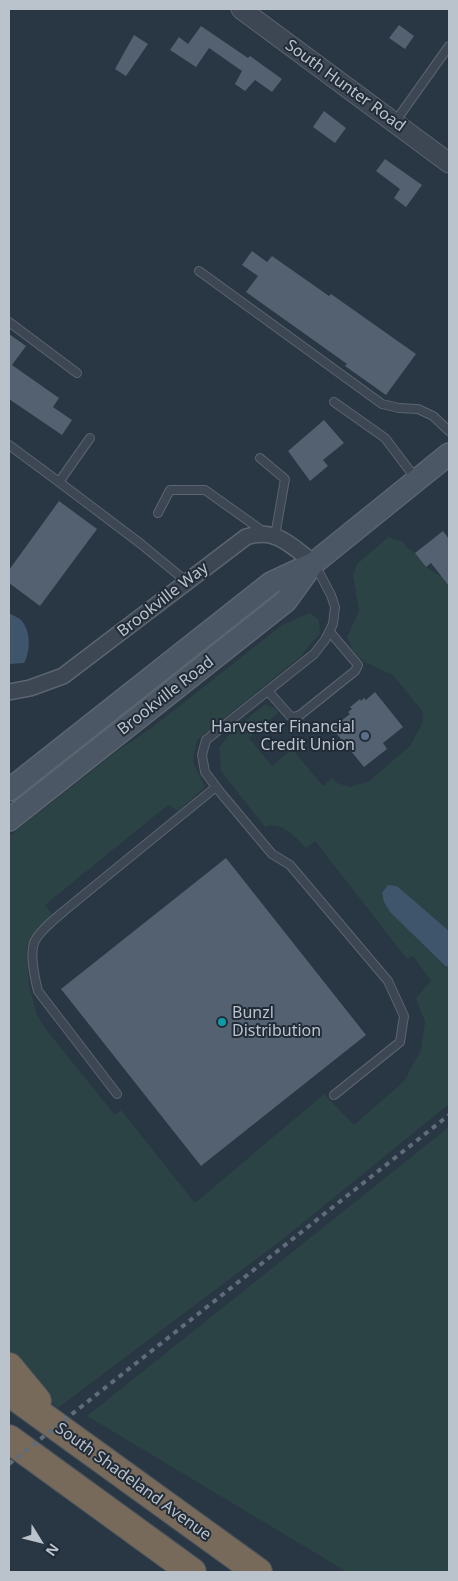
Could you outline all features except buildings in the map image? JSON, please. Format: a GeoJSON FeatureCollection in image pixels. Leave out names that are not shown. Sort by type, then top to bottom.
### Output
{"type":"FeatureCollection","features":[{"type":"Feature","properties":{"kind":"highway"},"geometry":{"type":"LineString","coordinates":[[9,1367],[35,1400],[111,1467]]}},
{"type":"Feature","properties":{"kind":"highway","name":"South Shadeland Avenue"},"geometry":{"type":"LineString","coordinates":[[9,1392],[258,1572]]}},
{"type":"Feature","properties":{"kind":"highway"},"geometry":{"type":"LineString","coordinates":[[9,1439],[192,1572]]}},
{"type":"Feature","properties":{"kind":"highway"},"geometry":{"type":"LineString","coordinates":[[9,1454],[100,1506]]}},
{"type":"Feature","properties":{"kind":"main road","name":"Brookville Road"},"geometry":{"type":"LineString","coordinates":[[9,790],[271,583],[314,563],[449,454]]}},
{"type":"Feature","properties":{"kind":"main road","name":"Brookville Road"},"geometry":{"type":"LineString","coordinates":[[9,820],[286,601],[314,563]]}},
{"type":"Feature","properties":{"kind":"street","name":"South Hunter Road"},"geometry":{"type":"LineString","coordinates":[[241,9],[449,163]]}},
{"type":"Feature","properties":{"kind":"street","name":"Brookville Way"},"geometry":{"type":"LineString","coordinates":[[9,692],[30,688],[63,676],[242,539],[255,534],[270,534]]}},
{"type":"Feature","properties":{"kind":"street"},"geometry":{"type":"LineString","coordinates":[[270,534],[314,563]]}},
{"type":"Feature","properties":{"kind":"lane"},"geometry":{"type":"LineString","coordinates":[[395,122],[449,46]]}},
{"type":"Feature","properties":{"kind":"lane"},"geometry":{"type":"LineString","coordinates":[[199,271],[382,404],[399,408],[418,409],[433,416],[449,431]]}},
{"type":"Feature","properties":{"kind":"lane"},"geometry":{"type":"LineString","coordinates":[[9,322],[77,373]]}},
{"type":"Feature","properties":{"kind":"lane"},"geometry":{"type":"LineString","coordinates":[[334,402],[385,438],[417,480]]}},
{"type":"Feature","properties":{"kind":"lane"},"geometry":{"type":"LineString","coordinates":[[59,482],[90,438]]}},
{"type":"Feature","properties":{"kind":"lane"},"geometry":{"type":"LineString","coordinates":[[9,445],[141,544],[187,582]]}},
{"type":"Feature","properties":{"kind":"lane"},"geometry":{"type":"LineString","coordinates":[[158,512],[170,490],[205,490],[270,534],[285,479],[260,458]]}},
{"type":"Feature","properties":{"kind":"lane"},"geometry":{"type":"LineString","coordinates":[[314,563],[333,600],[334,612],[330,632],[314,654],[206,740],[202,755],[205,772],[216,787],[272,854],[290,865],[388,981],[404,1016],[400,1042],[334,1095]]}},
{"type":"Feature","properties":{"kind":"lane"},"geometry":{"type":"LineString","coordinates":[[268,691],[290,716],[294,717],[300,715],[356,671],[358,665],[330,632]]}},
{"type":"Feature","properties":{"kind":"lane"},"geometry":{"type":"LineString","coordinates":[[117,1094],[38,991],[33,971],[34,943],[46,927],[64,911],[216,787]]}},
{"type":"Feature","properties":{"kind":"green space"},"geometry":{"type":"Polygon","coordinates":[[[388,537],[403,542],[426,567],[443,578],[449,586],[449,931],[397,886],[411,933],[444,966],[449,967],[449,1104],[283,1239],[58,1408],[42,1393],[9,1350],[9,836],[120,749],[154,726],[282,625],[310,613],[319,620],[320,633],[300,657],[197,740],[193,762],[205,787],[178,811],[168,805],[45,905],[52,914],[27,947],[29,985],[37,1015],[49,1033],[115,1115],[121,1110],[195,1203],[324,1094],[354,1125],[404,1081],[421,1050],[425,1022],[416,998],[431,981],[413,956],[407,959],[315,841],[306,848],[283,828],[271,825],[265,827],[221,771],[219,748],[230,733],[265,704],[279,712],[249,738],[272,766],[292,749],[323,786],[332,778],[337,783],[350,787],[369,781],[410,746],[423,722],[422,711],[393,675],[364,662],[353,651],[347,637],[359,611],[353,575],[357,564],[388,537]]]}},
{"type":"Feature","properties":{"kind":"green space"},"geometry":{"type":"Polygon","coordinates":[[[449,1127],[449,1572],[347,1572],[87,1416],[449,1127]]]}},
{"type":"Feature","properties":{"kind":"water"},"geometry":{"type":"Polygon","coordinates":[[[9,613],[24,623],[28,634],[29,646],[24,663],[9,664],[9,613]]]}},
{"type":"Feature","properties":{"kind":"water"},"geometry":{"type":"Polygon","coordinates":[[[388,885],[397,886],[449,931],[449,967],[445,966],[390,912],[384,902],[382,893],[388,885]]]}},
{"type":"Feature","properties":{"kind":"railway"},"geometry":{"type":"LineString","coordinates":[[9,1464],[449,1115]]}},
{"type":"Feature","properties":{"kind":"place","name":"Harvester Financial Credit Union"},"geometry":{"type":"Point","coordinates":[365,736]}},
{"type":"Feature","properties":{"kind":"place","name":"Bunzl Distribution"},"geometry":{"type":"Point","coordinates":[222,1022]}}]}
